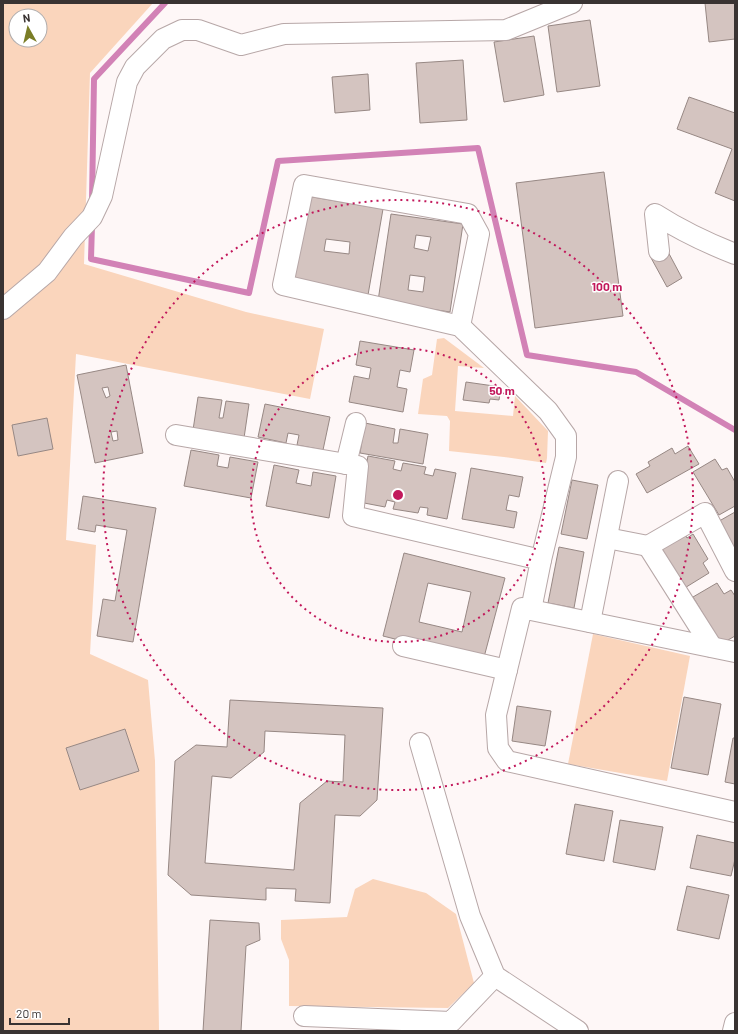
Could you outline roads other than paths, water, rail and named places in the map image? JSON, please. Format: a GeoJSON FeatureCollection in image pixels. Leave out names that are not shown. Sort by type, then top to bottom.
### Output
{"type":"FeatureCollection","features":[{"type":"Feature","properties":{"kind":"street"},"geometry":{"type":"LineString","coordinates":[[3,309],[47,272],[73,237],[92,217],[102,196],[128,82],[135,67],[163,39],[182,30],[198,30],[241,45],[284,34],[506,30],[572,3]]}},
{"type":"Feature","properties":{"kind":"street"},"geometry":{"type":"LineString","coordinates":[[460,326],[479,234],[468,214],[304,185],[283,285],[460,326],[548,411],[566,436],[566,457],[541,560],[531,610]]}},
{"type":"Feature","properties":{"kind":"street"},"geometry":{"type":"LineString","coordinates":[[659,252],[655,214],[719,248],[735,254]]}},
{"type":"Feature","properties":{"kind":"street"},"geometry":{"type":"LineString","coordinates":[[346,464],[356,423]]}},
{"type":"Feature","properties":{"kind":"street"},"geometry":{"type":"LineString","coordinates":[[176,435],[358,466],[353,516],[541,560]]}},
{"type":"Feature","properties":{"kind":"street"},"geometry":{"type":"LineString","coordinates":[[590,622],[618,481]]}},
{"type":"Feature","properties":{"kind":"street"},"geometry":{"type":"LineString","coordinates":[[607,538],[648,546],[705,513],[735,571]]}},
{"type":"Feature","properties":{"kind":"street"},"geometry":{"type":"LineString","coordinates":[[648,546],[712,647]]}},
{"type":"Feature","properties":{"kind":"street"},"geometry":{"type":"LineString","coordinates":[[735,652],[522,608],[496,715],[498,748],[507,761],[735,812]]}},
{"type":"Feature","properties":{"kind":"street"},"geometry":{"type":"LineString","coordinates":[[403,646],[507,670]]}},
{"type":"Feature","properties":{"kind":"street"},"geometry":{"type":"LineString","coordinates":[[420,743],[470,916],[495,976],[578,1031]]}},
{"type":"Feature","properties":{"kind":"street"},"geometry":{"type":"LineString","coordinates":[[304,1016],[451,1022],[495,976]]}},
{"type":"Feature","properties":{"kind":"street"},"geometry":{"type":"LineString","coordinates":[[733,1031],[735,1023]]}},
{"type":"Feature","properties":{"kind":"waterway"},"geometry":{"type":"LineString","coordinates":[[92,200],[94,79],[165,3]]}},
{"type":"Feature","properties":{"kind":"waterway"},"geometry":{"type":"LineString","coordinates":[[92,225],[91,259],[249,293],[278,161],[478,148],[527,355],[636,372],[735,430]]}}]}
